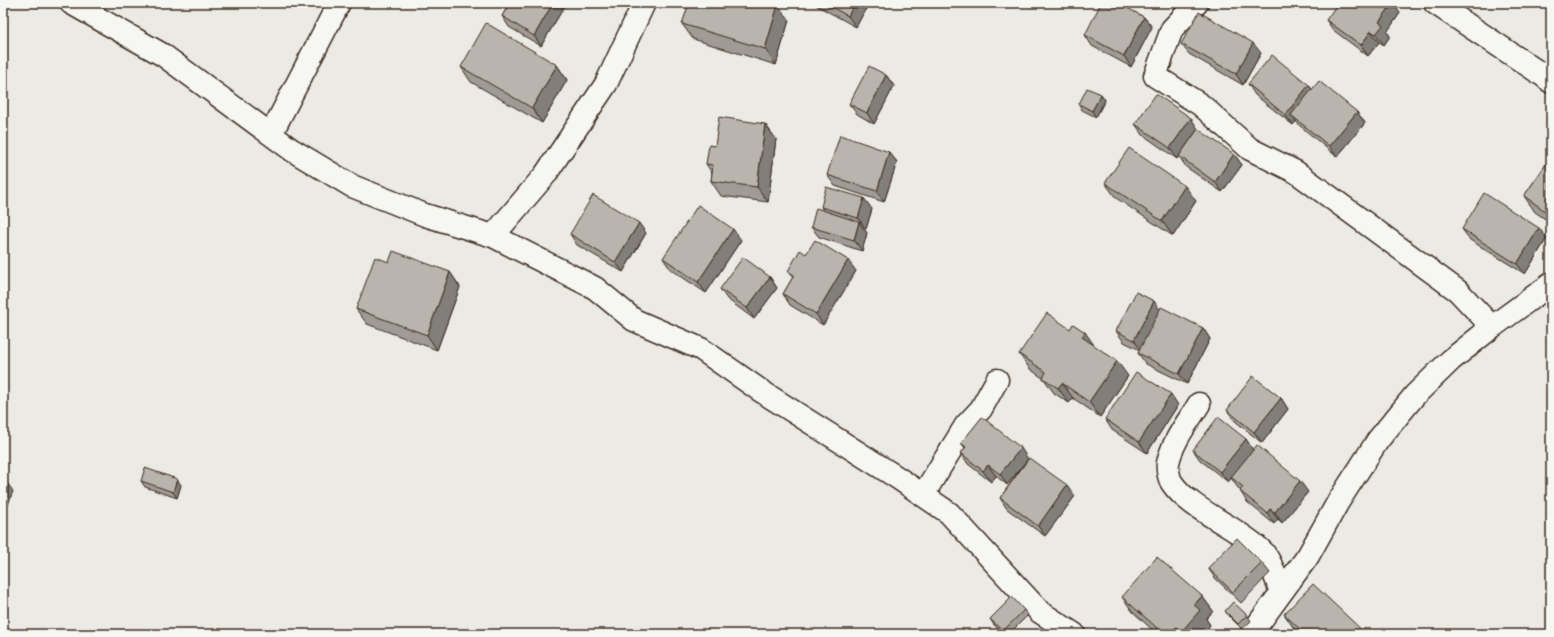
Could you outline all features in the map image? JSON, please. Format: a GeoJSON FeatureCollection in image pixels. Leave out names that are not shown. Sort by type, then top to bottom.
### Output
{"type":"FeatureCollection","features":[{"type":"Feature","properties":{"kind":"street"},"geometry":{"type":"LineString","coordinates":[[71,3],[163,55],[292,150],[352,186],[424,215],[493,236],[595,288],[634,320],[700,349],[761,391],[949,513],[1040,612],[1074,634]]}},
{"type":"Feature","properties":{"kind":"street"},"geometry":{"type":"LineString","coordinates":[[271,134],[338,3]]}},
{"type":"Feature","properties":{"kind":"street"},"geometry":{"type":"LineString","coordinates":[[493,236],[545,175],[606,84],[644,3]]}},
{"type":"Feature","properties":{"kind":"street"},"geometry":{"type":"LineString","coordinates":[[1197,3],[1172,29],[1156,76],[1201,105],[1250,148],[1296,172],[1458,291],[1492,327]]}},
{"type":"Feature","properties":{"kind":"street"},"geometry":{"type":"LineString","coordinates":[[1434,3],[1551,82]]}},
{"type":"Feature","properties":{"kind":"street"},"geometry":{"type":"LineString","coordinates":[[1250,634],[1308,556],[1338,502],[1378,440],[1415,395],[1451,360],[1492,327],[1551,284]]}},
{"type":"Feature","properties":{"kind":"street"},"geometry":{"type":"LineString","coordinates":[[923,495],[966,425],[981,410],[997,380]]}},
{"type":"Feature","properties":{"kind":"street"},"geometry":{"type":"LineString","coordinates":[[1199,404],[1172,449],[1168,464],[1171,482],[1187,498],[1239,533],[1262,552],[1272,566],[1281,593]]}},
{"type":"Feature","properties":{"kind":"building"},"geometry":{"type":"Polygon","coordinates":[[[510,3],[553,3],[534,36],[502,16],[510,3]]]}},
{"type":"Feature","properties":{"kind":"building"},"geometry":{"type":"Polygon","coordinates":[[[689,3],[771,3],[778,5],[765,49],[682,24],[689,3]]]}},
{"type":"Feature","properties":{"kind":"building"},"geometry":{"type":"Polygon","coordinates":[[[824,3],[855,3],[848,16],[824,3]]]}},
{"type":"Feature","properties":{"kind":"building"},"geometry":{"type":"Polygon","coordinates":[[[1101,3],[1118,3],[1144,17],[1124,56],[1085,35],[1101,3]]]}},
{"type":"Feature","properties":{"kind":"building"},"geometry":{"type":"Polygon","coordinates":[[[1338,3],[1393,3],[1379,22],[1383,25],[1376,34],[1371,31],[1361,45],[1326,20],[1338,3]]]}},
{"type":"Feature","properties":{"kind":"building"},"geometry":{"type":"Polygon","coordinates":[[[1199,12],[1253,43],[1236,74],[1181,44],[1199,12]]]}},
{"type":"Feature","properties":{"kind":"building"},"geometry":{"type":"Polygon","coordinates":[[[486,23],[557,65],[532,108],[461,67],[486,23]]]}},
{"type":"Feature","properties":{"kind":"building"},"geometry":{"type":"Polygon","coordinates":[[[1272,55],[1309,85],[1285,115],[1248,84],[1272,55]]]}},
{"type":"Feature","properties":{"kind":"building"},"geometry":{"type":"Polygon","coordinates":[[[869,66],[886,75],[867,113],[849,104],[869,66]]]}},
{"type":"Feature","properties":{"kind":"building"},"geometry":{"type":"Polygon","coordinates":[[[1319,81],[1357,112],[1329,146],[1291,115],[1319,81]]]}},
{"type":"Feature","properties":{"kind":"building"},"geometry":{"type":"Polygon","coordinates":[[[1087,88],[1101,94],[1092,111],[1079,104],[1087,88]]]}},
{"type":"Feature","properties":{"kind":"building"},"geometry":{"type":"Polygon","coordinates":[[[1156,94],[1191,118],[1170,148],[1135,124],[1156,94]]]}},
{"type":"Feature","properties":{"kind":"building"},"geometry":{"type":"Polygon","coordinates":[[[719,117],[765,124],[757,187],[711,181],[713,165],[706,164],[709,145],[715,146],[719,117]]]}},
{"type":"Feature","properties":{"kind":"building"},"geometry":{"type":"Polygon","coordinates":[[[1198,129],[1234,154],[1215,182],[1179,156],[1198,129]]]}},
{"type":"Feature","properties":{"kind":"building"},"geometry":{"type":"Polygon","coordinates":[[[840,135],[889,152],[877,191],[827,175],[840,135]]]}},
{"type":"Feature","properties":{"kind":"building"},"geometry":{"type":"Polygon","coordinates":[[[1129,148],[1185,186],[1162,221],[1105,183],[1129,148]]]}},
{"type":"Feature","properties":{"kind":"building"},"geometry":{"type":"Polygon","coordinates":[[[1551,157],[1551,215],[1524,196],[1551,157]]]}},
{"type":"Feature","properties":{"kind":"building"},"geometry":{"type":"Polygon","coordinates":[[[826,187],[864,198],[858,218],[821,207],[826,187]]]}},
{"type":"Feature","properties":{"kind":"building"},"geometry":{"type":"Polygon","coordinates":[[[1484,193],[1539,228],[1517,264],[1462,229],[1484,193]]]}},
{"type":"Feature","properties":{"kind":"building"},"geometry":{"type":"Polygon","coordinates":[[[593,195],[639,223],[615,262],[570,234],[593,195]]]}},
{"type":"Feature","properties":{"kind":"building"},"geometry":{"type":"Polygon","coordinates":[[[698,205],[733,229],[698,282],[663,258],[698,205]]]}},
{"type":"Feature","properties":{"kind":"building"},"geometry":{"type":"Polygon","coordinates":[[[816,208],[859,222],[854,240],[811,227],[816,208]]]}},
{"type":"Feature","properties":{"kind":"building"},"geometry":{"type":"Polygon","coordinates":[[[815,240],[848,260],[816,314],[783,294],[794,275],[788,271],[800,250],[806,254],[815,240]]]}},
{"type":"Feature","properties":{"kind":"building"},"geometry":{"type":"Polygon","coordinates":[[[393,251],[450,272],[427,335],[356,309],[375,257],[389,262],[393,251]]]}},
{"type":"Feature","properties":{"kind":"building"},"geometry":{"type":"Polygon","coordinates":[[[743,257],[770,277],[747,308],[720,289],[743,257]]]}},
{"type":"Feature","properties":{"kind":"building"},"geometry":{"type":"Polygon","coordinates":[[[1136,292],[1154,301],[1134,340],[1116,331],[1136,292]]]}},
{"type":"Feature","properties":{"kind":"building"},"geometry":{"type":"Polygon","coordinates":[[[1161,307],[1203,328],[1179,374],[1138,353],[1161,307]]]}},
{"type":"Feature","properties":{"kind":"building"},"geometry":{"type":"Polygon","coordinates":[[[1047,313],[1070,329],[1073,324],[1085,332],[1082,337],[1117,361],[1089,402],[1062,383],[1058,388],[1043,378],[1046,372],[1019,354],[1047,313]]]}},
{"type":"Feature","properties":{"kind":"building"},"geometry":{"type":"Polygon","coordinates":[[[1136,372],[1171,394],[1139,442],[1105,419],[1136,372]]]}},
{"type":"Feature","properties":{"kind":"building"},"geometry":{"type":"Polygon","coordinates":[[[1253,376],[1281,398],[1254,432],[1227,410],[1253,376]]]}},
{"type":"Feature","properties":{"kind":"building"},"geometry":{"type":"Polygon","coordinates":[[[982,417],[1021,448],[1000,474],[988,465],[983,471],[961,453],[966,447],[961,443],[982,417]]]}},
{"type":"Feature","properties":{"kind":"building"},"geometry":{"type":"Polygon","coordinates":[[[1218,417],[1246,439],[1220,472],[1193,450],[1218,417]]]}},
{"type":"Feature","properties":{"kind":"building"},"geometry":{"type":"Polygon","coordinates":[[[1257,445],[1300,481],[1275,512],[1270,509],[1267,513],[1240,491],[1243,487],[1231,477],[1257,445]]]}},
{"type":"Feature","properties":{"kind":"building"},"geometry":{"type":"Polygon","coordinates":[[[1029,458],[1067,485],[1038,526],[1000,498],[1029,458]]]}},
{"type":"Feature","properties":{"kind":"building"},"geometry":{"type":"Polygon","coordinates":[[[145,468],[177,479],[173,492],[141,481],[145,468]]]}},
{"type":"Feature","properties":{"kind":"building"},"geometry":{"type":"Polygon","coordinates":[[[1237,538],[1262,563],[1233,592],[1208,568],[1237,538]]]}},
{"type":"Feature","properties":{"kind":"building"},"geometry":{"type":"Polygon","coordinates":[[[1157,557],[1202,596],[1194,605],[1200,610],[1182,631],[1176,627],[1170,634],[1164,634],[1122,597],[1157,557]]]}},
{"type":"Feature","properties":{"kind":"building"},"geometry":{"type":"Polygon","coordinates":[[[1313,584],[1366,634],[1305,634],[1284,614],[1313,584]]]}},
{"type":"Feature","properties":{"kind":"building"},"geometry":{"type":"Polygon","coordinates":[[[1012,597],[1024,610],[1003,631],[990,619],[1012,597]]]}},
{"type":"Feature","properties":{"kind":"building"},"geometry":{"type":"Polygon","coordinates":[[[1233,602],[1247,615],[1238,624],[1225,611],[1233,602]]]}}]}
